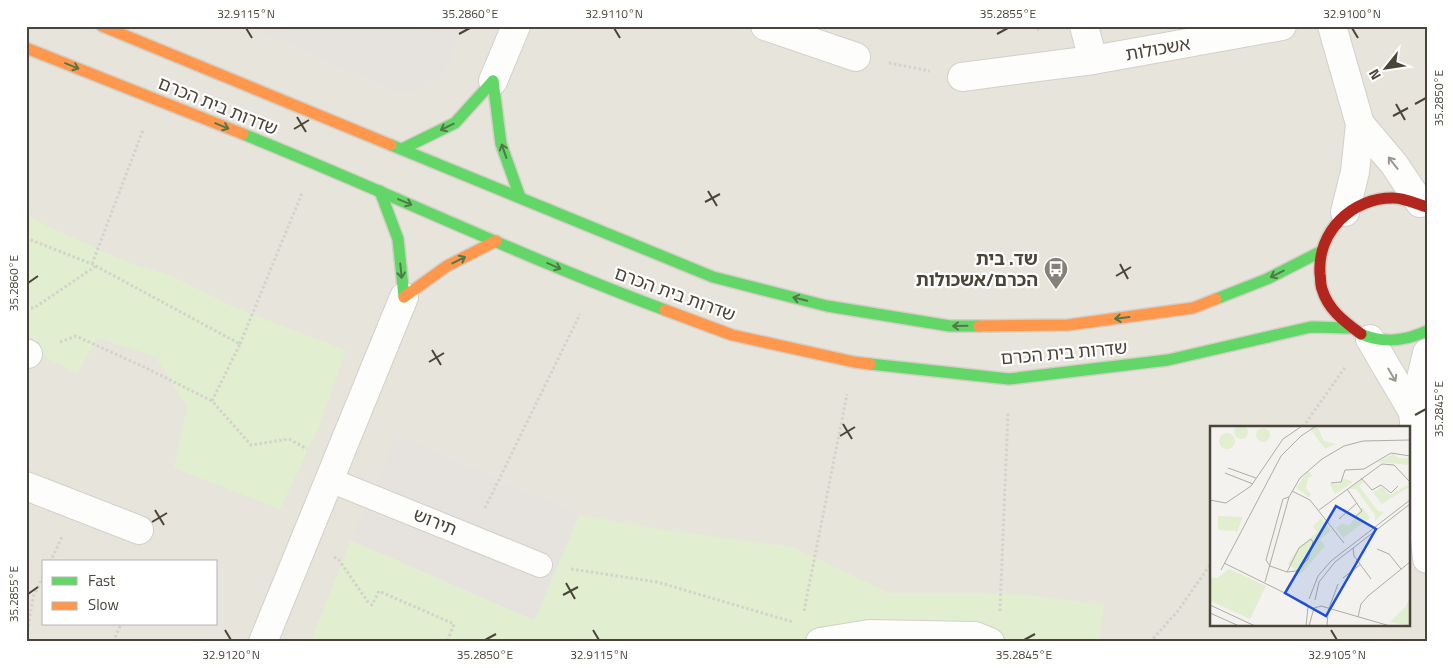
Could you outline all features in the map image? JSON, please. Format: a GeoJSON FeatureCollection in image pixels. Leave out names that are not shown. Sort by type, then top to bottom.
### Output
{"type":"FeatureCollection","features":[{"type":"Feature","properties":{"kind":"street","name":"שדרות בית הכרם"},"geometry":{"type":"LineString","coordinates":[[102,26],[714,277],[827,306],[950,326],[1068,325],[1193,308],[1267,279],[1320,252]]}},
{"type":"Feature","properties":{"kind":"street"},"geometry":{"type":"LineString","coordinates":[[402,149],[455,123],[493,80],[516,26]]}},
{"type":"Feature","properties":{"kind":"street"},"geometry":{"type":"LineString","coordinates":[[1084,26],[1092,60]]}},
{"type":"Feature","properties":{"kind":"street","name":"אשכולות"},"geometry":{"type":"LineString","coordinates":[[962,77],[1092,60],[1282,26]]}},
{"type":"Feature","properties":{"kind":"street"},"geometry":{"type":"LineString","coordinates":[[1332,26],[1360,124],[1355,172],[1346,212]]}},
{"type":"Feature","properties":{"kind":"street"},"geometry":{"type":"LineString","coordinates":[[771,27],[856,57]]}},
{"type":"Feature","properties":{"kind":"street","name":"שדרות בית הכרם"},"geometry":{"type":"LineString","coordinates":[[26,48],[315,163],[595,284],[732,334],[854,362],[1009,379],[1168,360],[1286,334],[1311,326],[1360,334],[1392,342],[1414,338],[1427,332]]}},
{"type":"Feature","properties":{"kind":"street"},"geometry":{"type":"LineString","coordinates":[[493,80],[501,144],[520,198]]}},
{"type":"Feature","properties":{"kind":"street"},"geometry":{"type":"LineString","coordinates":[[1360,124],[1394,164],[1423,205]]}},
{"type":"Feature","properties":{"kind":"street"},"geometry":{"type":"LineString","coordinates":[[263,642],[404,297],[398,239],[380,191]]}},
{"type":"Feature","properties":{"kind":"street"},"geometry":{"type":"LineString","coordinates":[[1413,412],[1360,334],[1334,314],[1323,295],[1319,273],[1320,252],[1330,230],[1346,212],[1366,200],[1389,196],[1413,200],[1423,205]]}},
{"type":"Feature","properties":{"kind":"street"},"geometry":{"type":"LineString","coordinates":[[404,297],[447,266],[496,241]]}},
{"type":"Feature","properties":{"kind":"street"},"geometry":{"type":"LineString","coordinates":[[1427,353],[1413,412],[1427,559]]}},
{"type":"Feature","properties":{"kind":"street"},"geometry":{"type":"LineString","coordinates":[[26,486],[140,530]]}},
{"type":"Feature","properties":{"kind":"street"},"geometry":{"type":"LineString","coordinates":[[811,633],[975,636],[990,642]]}},
{"type":"Feature","properties":{"kind":"lane","name":"תירוש"},"geometry":{"type":"LineString","coordinates":[[333,472],[471,537],[540,565]]}},
{"type":"Feature","properties":{"kind":"path"},"geometry":{"type":"LineString","coordinates":[[856,57],[962,77]]}},
{"type":"Feature","properties":{"kind":"path"},"geometry":{"type":"LineString","coordinates":[[26,308],[34,308],[94,265],[154,99]]}},
{"type":"Feature","properties":{"kind":"path"},"geometry":{"type":"LineString","coordinates":[[212,401],[240,344],[315,163]]}},
{"type":"Feature","properties":{"kind":"path"},"geometry":{"type":"LineString","coordinates":[[26,238],[94,265],[240,344]]}},
{"type":"Feature","properties":{"kind":"path"},"geometry":{"type":"LineString","coordinates":[[471,537],[595,284]]}},
{"type":"Feature","properties":{"kind":"path"},"geometry":{"type":"LineString","coordinates":[[27,353],[76,336],[144,366],[212,401],[251,446],[289,439],[333,472]]}},
{"type":"Feature","properties":{"kind":"path"},"geometry":{"type":"LineString","coordinates":[[804,615],[854,362]]}},
{"type":"Feature","properties":{"kind":"path"},"geometry":{"type":"LineString","coordinates":[[1304,426],[1348,364]]}},
{"type":"Feature","properties":{"kind":"path"},"geometry":{"type":"LineString","coordinates":[[1000,613],[1009,379]]}},
{"type":"Feature","properties":{"kind":"path"},"geometry":{"type":"LineString","coordinates":[[304,543],[339,560],[372,605],[379,591],[454,624],[447,642]]}},
{"type":"Feature","properties":{"kind":"path"},"geometry":{"type":"LineString","coordinates":[[540,565],[657,582],[811,633]]}},
{"type":"Feature","properties":{"kind":"path"},"geometry":{"type":"LineString","coordinates":[[1150,642],[1177,612],[1210,565]]}},
{"type":"Feature","properties":{"kind":"path"},"geometry":{"type":"LineString","coordinates":[[26,641],[33,597],[42,579]]}},
{"type":"Feature","properties":{"kind":"path"},"geometry":{"type":"LineString","coordinates":[[113,642],[120,626]]}},
{"type":"Feature","properties":{"kind":"shaded area"},"geometry":{"type":"Polygon","coordinates":[[[26,26],[1427,26],[1427,642],[26,642],[26,26]]]}},
{"type":"Feature","properties":{"kind":"shaded area"},"geometry":{"type":"Polygon","coordinates":[[[249,26],[465,26],[444,74],[404,95],[249,26]]]}},
{"type":"Feature","properties":{"kind":"shaded area"},"geometry":{"type":"Polygon","coordinates":[[[397,435],[579,515],[534,620],[351,540],[397,435]]]}},
{"type":"Feature","properties":{"kind":"green space"},"geometry":{"type":"Polygon","coordinates":[[[26,213],[45,225],[127,262],[172,276],[238,309],[346,350],[319,427],[280,509],[174,468],[187,407],[155,356],[98,338],[77,373],[26,348],[26,213]]]}},
{"type":"Feature","properties":{"kind":"green space"},"geometry":{"type":"Polygon","coordinates":[[[579,515],[673,531],[792,547],[890,593],[1022,594],[1104,605],[1099,642],[310,642],[351,540],[534,620],[579,515]]]}},
{"type":"Feature","properties":{"kind":"traffic: fast"},"geometry":{"type":"LineString","coordinates":[[493,81],[501,144],[520,197]]}},
{"type":"Feature","properties":{"kind":"traffic: fast"},"geometry":{"type":"LineString","coordinates":[[402,149],[455,123],[493,81]]}},
{"type":"Feature","properties":{"kind":"traffic: fast"},"geometry":{"type":"LineString","coordinates":[[243,134],[506,246],[665,310]]}},
{"type":"Feature","properties":{"kind":"traffic: fast"},"geometry":{"type":"LineString","coordinates":[[391,145],[713,277],[827,306],[950,326],[979,326]]}},
{"type":"Feature","properties":{"kind":"traffic: fast"},"geometry":{"type":"LineString","coordinates":[[380,191],[398,239],[404,297]]}},
{"type":"Feature","properties":{"kind":"traffic: fast"},"geometry":{"type":"LineString","coordinates":[[1216,299],[1267,279],[1320,252]]}},
{"type":"Feature","properties":{"kind":"traffic: fast"},"geometry":{"type":"LineString","coordinates":[[870,364],[1009,379],[1168,360],[1311,327],[1350,328]]}},
{"type":"Feature","properties":{"kind":"traffic: fast"},"geometry":{"type":"LineString","coordinates":[[1361,334],[1378,339],[1394,340],[1411,337],[1427,331]]}},
{"type":"Feature","properties":{"kind":"traffic: slow"},"geometry":{"type":"LineString","coordinates":[[102,26],[391,145]]}},
{"type":"Feature","properties":{"kind":"traffic: slow"},"geometry":{"type":"LineString","coordinates":[[26,48],[243,134]]}},
{"type":"Feature","properties":{"kind":"traffic: slow"},"geometry":{"type":"LineString","coordinates":[[404,297],[447,266],[496,241]]}},
{"type":"Feature","properties":{"kind":"traffic: slow"},"geometry":{"type":"LineString","coordinates":[[979,326],[1068,325],[1193,308],[1216,299]]}},
{"type":"Feature","properties":{"kind":"traffic: slow"},"geometry":{"type":"LineString","coordinates":[[665,310],[732,335],[870,364]]}},
{"type":"Feature","properties":{"kind":"traffic: jam"},"geometry":{"type":"LineString","coordinates":[[1361,334],[1343,320],[1333,309],[1328,303],[1321,287],[1321,259],[1324,244],[1340,220],[1364,204],[1379,199],[1398,198],[1427,207]]}},
{"type":"Feature","properties":{"kind":"place","name":"שד. בית הכרם/אשכולות"},"geometry":{"type":"Point","coordinates":[1056,290]}}]}
